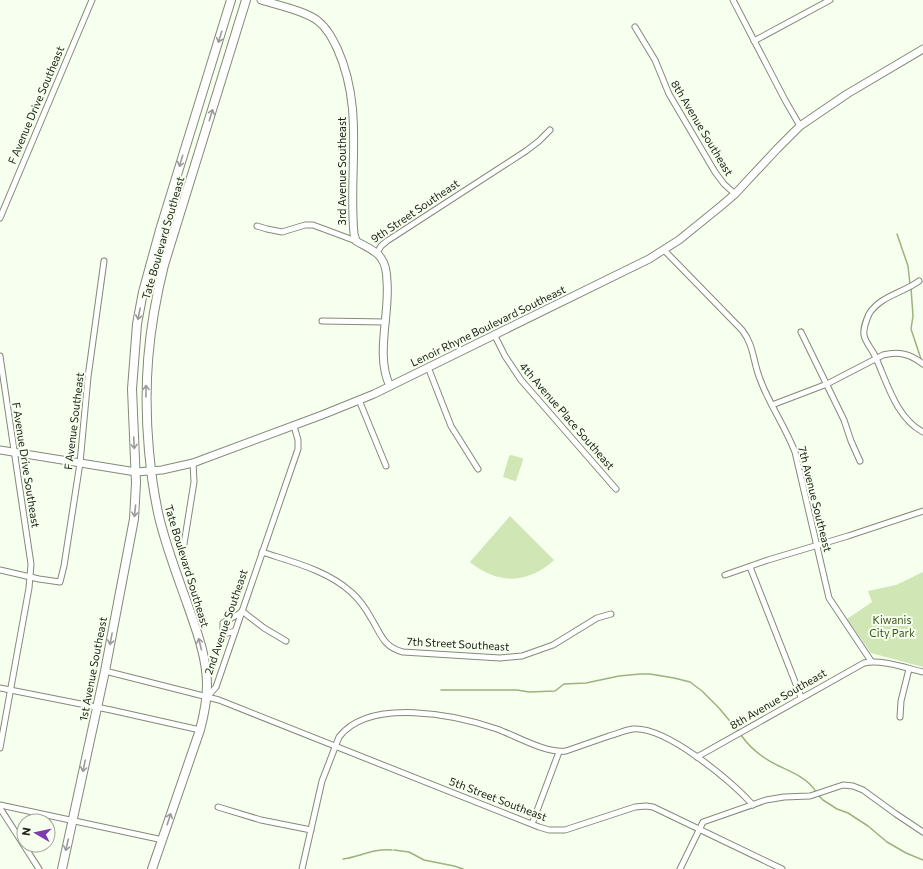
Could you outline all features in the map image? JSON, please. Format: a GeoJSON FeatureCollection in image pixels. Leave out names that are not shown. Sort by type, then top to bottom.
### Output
{"type":"FeatureCollection","features":[{"type":"Feature","properties":{"kind":"main road","name":"Tate Boulevard Southeast"},"geometry":{"type":"LineString","coordinates":[[136,472],[132,389],[137,324],[143,292],[158,236],[231,0]]}},
{"type":"Feature","properties":{"kind":"main road","name":"Tate Boulevard Southeast"},"geometry":{"type":"LineString","coordinates":[[207,697],[206,675],[201,648],[163,532],[155,500],[147,420],[146,381],[154,307],[164,265],[246,0]]}},
{"type":"Feature","properties":{"kind":"main road","name":"3rd Avenue Southeast"},"geometry":{"type":"LineString","coordinates":[[261,0],[308,15],[322,25],[332,39],[340,55],[352,100],[354,124],[353,228],[356,241]]}},
{"type":"Feature","properties":{"kind":"main road","name":"Lenoir Rhyne Boulevard Southeast"},"geometry":{"type":"LineString","coordinates":[[0,450],[136,472],[151,471],[192,463],[294,426],[359,400],[633,268],[664,250],[694,229],[735,194],[800,126],[847,94],[923,49]]}},
{"type":"Feature","properties":{"kind":"main road","name":"9th Street Southeast"},"geometry":{"type":"LineString","coordinates":[[356,241],[377,253]]}},
{"type":"Feature","properties":{"kind":"main road"},"geometry":{"type":"LineString","coordinates":[[377,253],[384,263],[387,278],[388,296],[384,357],[385,374],[390,386]]}},
{"type":"Feature","properties":{"kind":"main road","name":"1st Avenue Southeast"},"geometry":{"type":"LineString","coordinates":[[62,869],[105,671],[134,519],[136,502],[136,472]]}},
{"type":"Feature","properties":{"kind":"main road","name":"2nd Avenue Southeast"},"geometry":{"type":"LineString","coordinates":[[152,869],[200,730],[207,697]]}},
{"type":"Feature","properties":{"kind":"street","name":"F Avenue Drive Southeast"},"geometry":{"type":"LineString","coordinates":[[0,218],[92,0]]}},
{"type":"Feature","properties":{"kind":"street"},"geometry":{"type":"LineString","coordinates":[[733,0],[800,126]]}},
{"type":"Feature","properties":{"kind":"street"},"geometry":{"type":"LineString","coordinates":[[754,41],[830,0]]}},
{"type":"Feature","properties":{"kind":"street","name":"8th Avenue Southeast"},"geometry":{"type":"LineString","coordinates":[[635,27],[655,60],[669,94],[715,172],[724,184],[735,194]]}},
{"type":"Feature","properties":{"kind":"street","name":"9th Street Southeast"},"geometry":{"type":"LineString","coordinates":[[377,253],[381,246],[387,241],[526,151],[550,130]]}},
{"type":"Feature","properties":{"kind":"street","name":"9th Street Southeast"},"geometry":{"type":"LineString","coordinates":[[257,226],[267,230],[282,232],[305,225],[313,225],[356,241]]}},
{"type":"Feature","properties":{"kind":"street","name":"7th Avenue Southeast"},"geometry":{"type":"LineString","coordinates":[[664,250],[746,335],[752,348],[759,378],[795,452],[829,598],[871,662]]}},
{"type":"Feature","properties":{"kind":"street","name":"F Avenue Southeast"},"geometry":{"type":"LineString","coordinates":[[30,577],[60,582],[64,566],[80,464],[88,377],[104,261]]}},
{"type":"Feature","properties":{"kind":"street"},"geometry":{"type":"LineString","coordinates":[[919,281],[908,288],[882,300],[874,307],[869,314],[865,325],[864,336],[900,410],[912,424],[923,432]]}},
{"type":"Feature","properties":{"kind":"street"},"geometry":{"type":"LineString","coordinates":[[322,321],[386,322]]}},
{"type":"Feature","properties":{"kind":"street"},"geometry":{"type":"LineString","coordinates":[[801,332],[844,420],[860,461]]}},
{"type":"Feature","properties":{"kind":"street","name":"4th Avenue Place Southeast"},"geometry":{"type":"LineString","coordinates":[[494,334],[505,356],[521,380],[616,489]]}},
{"type":"Feature","properties":{"kind":"street"},"geometry":{"type":"LineString","coordinates":[[772,405],[827,384],[890,353],[902,353],[913,356],[923,364]]}},
{"type":"Feature","properties":{"kind":"street","name":"F Avenue Drive Southeast"},"geometry":{"type":"LineString","coordinates":[[0,356],[30,553],[30,577]]}},
{"type":"Feature","properties":{"kind":"street"},"geometry":{"type":"LineString","coordinates":[[428,367],[451,426],[478,469]]}},
{"type":"Feature","properties":{"kind":"street"},"geometry":{"type":"LineString","coordinates":[[359,400],[386,466]]}},
{"type":"Feature","properties":{"kind":"street","name":"2nd Avenue Southeast"},"geometry":{"type":"LineString","coordinates":[[207,697],[216,687],[298,449],[298,440],[294,426]]}},
{"type":"Feature","properties":{"kind":"street"},"geometry":{"type":"LineString","coordinates":[[184,544],[194,482],[192,463]]}},
{"type":"Feature","properties":{"kind":"street"},"geometry":{"type":"LineString","coordinates":[[725,575],[923,511]]}},
{"type":"Feature","properties":{"kind":"street","name":"7th Street Southeast"},"geometry":{"type":"LineString","coordinates":[[262,552],[336,580],[351,592],[362,604],[372,619],[378,632],[387,644],[392,648],[403,652],[500,658],[522,656],[553,645],[597,618],[611,614]]}},
{"type":"Feature","properties":{"kind":"street"},"geometry":{"type":"LineString","coordinates":[[750,567],[801,697]]}},
{"type":"Feature","properties":{"kind":"street"},"geometry":{"type":"LineString","coordinates":[[0,570],[30,577],[0,748]]}},
{"type":"Feature","properties":{"kind":"street"},"geometry":{"type":"LineString","coordinates":[[235,631],[228,633],[223,629],[223,623],[237,616],[242,611],[264,628],[286,641]]}},
{"type":"Feature","properties":{"kind":"street"},"geometry":{"type":"LineString","coordinates":[[871,662],[879,662],[923,672]]}},
{"type":"Feature","properties":{"kind":"street","name":"8th Avenue Southeast"},"geometry":{"type":"LineString","coordinates":[[697,757],[853,668],[864,663],[871,662]]}},
{"type":"Feature","properties":{"kind":"street"},"geometry":{"type":"LineString","coordinates":[[900,717],[901,701],[909,669]]}},
{"type":"Feature","properties":{"kind":"street","name":"5th Street Southeast"},"geometry":{"type":"LineString","coordinates":[[105,671],[207,697],[549,830],[565,830],[635,807],[653,807],[782,869]]}},
{"type":"Feature","properties":{"kind":"street"},"geometry":{"type":"LineString","coordinates":[[0,688],[97,707],[200,730]]}},
{"type":"Feature","properties":{"kind":"street"},"geometry":{"type":"LineString","coordinates":[[302,869],[322,781],[339,737],[343,732],[359,722],[384,714],[409,712],[474,722],[497,729],[549,750],[560,752],[627,730],[636,729],[646,731],[665,738],[697,757],[745,796],[752,805]]}},
{"type":"Feature","properties":{"kind":"street"},"geometry":{"type":"LineString","coordinates":[[532,824],[560,752]]}},
{"type":"Feature","properties":{"kind":"street"},"geometry":{"type":"LineString","coordinates":[[680,869],[703,822],[752,805],[778,798],[810,796],[843,785],[853,786],[862,790],[923,832]]}},
{"type":"Feature","properties":{"kind":"street"},"geometry":{"type":"LineString","coordinates":[[0,805],[162,840]]}},
{"type":"Feature","properties":{"kind":"street"},"geometry":{"type":"LineString","coordinates":[[218,807],[261,820],[311,830]]}},
{"type":"Feature","properties":{"kind":"street"},"geometry":{"type":"LineString","coordinates":[[0,808],[39,869]]}},
{"type":"Feature","properties":{"kind":"green space"},"geometry":{"type":"Polygon","coordinates":[[[511,455],[522,458],[523,460],[516,481],[503,477],[509,456],[511,455]]]}},
{"type":"Feature","properties":{"kind":"green space"},"geometry":{"type":"Polygon","coordinates":[[[510,516],[554,560],[533,574],[512,579],[501,578],[491,574],[470,562],[510,516]]]}},
{"type":"Feature","properties":{"kind":"green space","name":"Kiwanis City Park"},"geometry":{"type":"Polygon","coordinates":[[[923,572],[923,667],[871,653],[847,619],[872,602],[868,591],[896,585],[923,572]]]}},
{"type":"Feature","properties":{"kind":"waterway"},"geometry":{"type":"LineString","coordinates":[[897,234],[908,266],[910,284]]}},
{"type":"Feature","properties":{"kind":"waterway"},"geometry":{"type":"LineString","coordinates":[[911,288],[913,316],[911,329],[922,362]]}},
{"type":"Feature","properties":{"kind":"waterway"},"geometry":{"type":"LineString","coordinates":[[441,690],[517,690],[529,692],[555,691],[564,684],[586,683],[619,676],[650,674],[690,682],[702,691],[719,708],[739,732]]}},
{"type":"Feature","properties":{"kind":"waterway"},"geometry":{"type":"LineString","coordinates":[[741,735],[763,757],[795,773],[809,783],[816,792]]}},
{"type":"Feature","properties":{"kind":"waterway"},"geometry":{"type":"LineString","coordinates":[[818,795],[837,809],[848,813],[868,826],[887,842],[906,853],[923,860]]}},
{"type":"Feature","properties":{"kind":"waterway"},"geometry":{"type":"LineString","coordinates":[[343,859],[373,851],[392,850]]}},
{"type":"Feature","properties":{"kind":"waterway"},"geometry":{"type":"LineString","coordinates":[[394,850],[409,852],[424,860],[463,869]]}}]}
